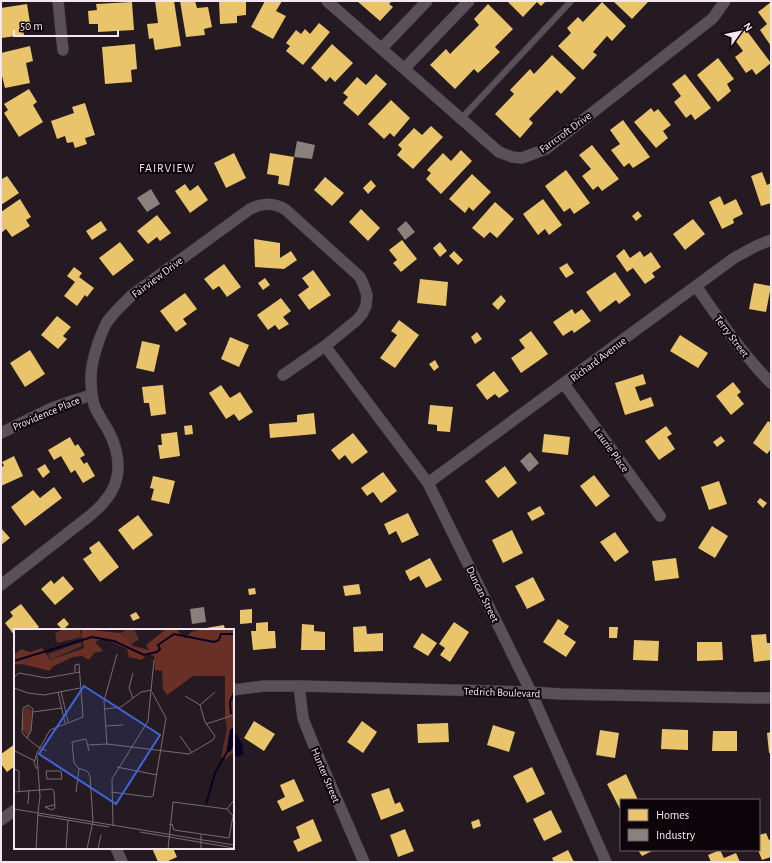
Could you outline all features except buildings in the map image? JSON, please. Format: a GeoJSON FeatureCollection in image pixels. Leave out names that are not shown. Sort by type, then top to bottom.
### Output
{"type":"FeatureCollection","features":[{"type":"Feature","properties":{"kind":"street"},"geometry":{"type":"LineString","coordinates":[[58,1],[63,50]]}},
{"type":"Feature","properties":{"kind":"street","name":"Farrcroft Drive"},"geometry":{"type":"LineString","coordinates":[[328,1],[499,152],[512,157],[522,158],[546,149],[713,18],[725,1]]}},
{"type":"Feature","properties":{"kind":"street"},"geometry":{"type":"LineString","coordinates":[[382,48],[427,1]]}},
{"type":"Feature","properties":{"kind":"street"},"geometry":{"type":"LineString","coordinates":[[405,68],[469,1]]}},
{"type":"Feature","properties":{"kind":"street","name":"Fairview Drive"},"geometry":{"type":"LineString","coordinates":[[1,586],[92,514],[104,502],[112,490],[117,478],[118,459],[115,445],[108,430],[98,416],[90,381],[91,370],[99,341],[107,322],[117,308],[132,295],[250,209],[266,204],[275,205],[286,210],[360,277],[367,295],[366,306],[358,320],[325,346],[283,375]]}},
{"type":"Feature","properties":{"kind":"street","name":"Richard Avenue"},"geometry":{"type":"LineString","coordinates":[[428,483],[734,258],[771,240]]}},
{"type":"Feature","properties":{"kind":"street","name":"Terry Street"},"geometry":{"type":"LineString","coordinates":[[696,286],[759,371],[771,384]]}},
{"type":"Feature","properties":{"kind":"street","name":"Duncan Street"},"geometry":{"type":"LineString","coordinates":[[325,346],[428,483],[531,692],[606,862]]}},
{"type":"Feature","properties":{"kind":"street","name":"Laurie Place"},"geometry":{"type":"LineString","coordinates":[[564,384],[660,516]]}},
{"type":"Feature","properties":{"kind":"street","name":"Providence Place"},"geometry":{"type":"LineString","coordinates":[[1,433],[52,408],[92,394]]}},
{"type":"Feature","properties":{"kind":"street","name":"Tedrich Boulevard"},"geometry":{"type":"LineString","coordinates":[[234,690],[264,686],[299,686],[531,692],[576,695],[771,698]]}},
{"type":"Feature","properties":{"kind":"street","name":"Hunter Street"},"geometry":{"type":"LineString","coordinates":[[299,686],[303,718],[364,862]]}},
{"type":"Feature","properties":{"kind":"street"},"geometry":{"type":"LineString","coordinates":[[1,820],[14,811]]}},
{"type":"Feature","properties":{"kind":"street"},"geometry":{"type":"LineString","coordinates":[[116,849],[122,862]]}},
{"type":"Feature","properties":{"kind":"lane"},"geometry":{"type":"LineString","coordinates":[[461,119],[571,1]]}},
{"type":"Feature","properties":{"kind":"shaded area"},"geometry":{"type":"Polygon","coordinates":[[[234,734],[237,735],[244,747],[242,750],[244,754],[238,757],[234,755],[234,734]]]}},
{"type":"Feature","properties":{"kind":"district","name":"FAIRVIEW"},"geometry":{"type":"Point","coordinates":[167,168]}}]}
